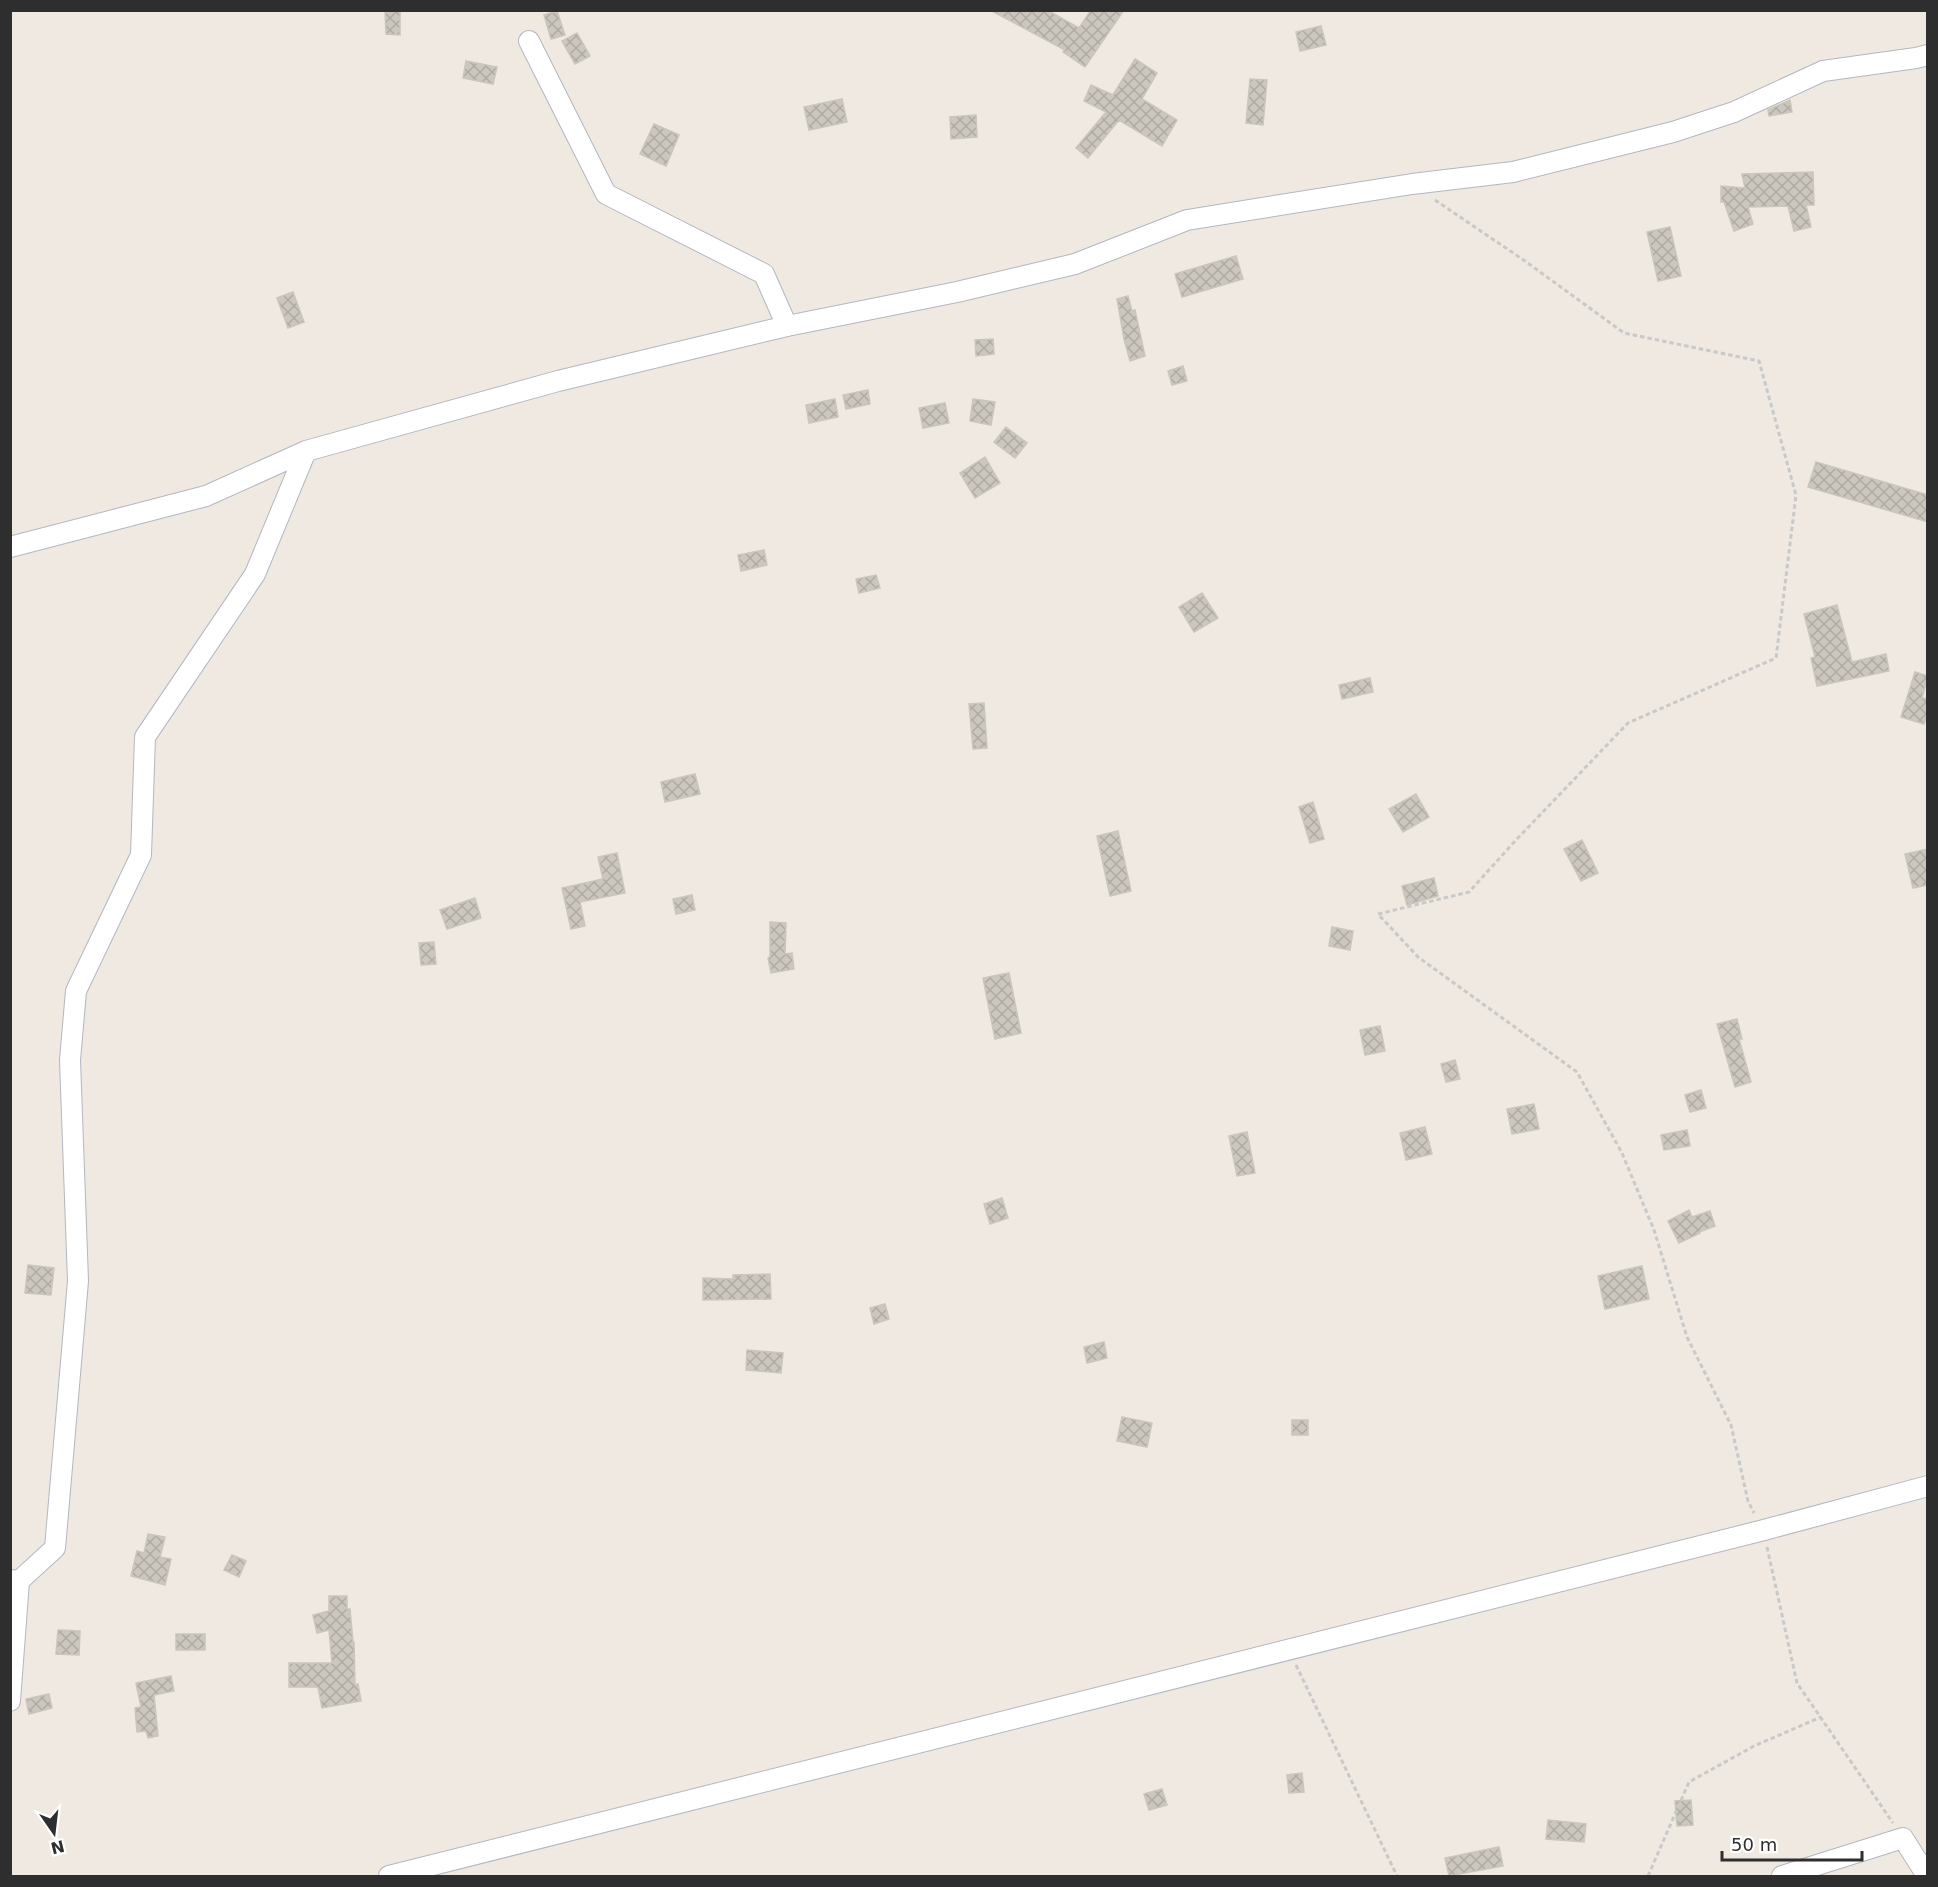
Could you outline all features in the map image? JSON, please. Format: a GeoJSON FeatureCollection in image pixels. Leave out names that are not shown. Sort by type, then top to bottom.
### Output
{"type":"FeatureCollection","features":[{"type":"Feature","properties":{"kind":"street"},"geometry":{"type":"LineString","coordinates":[[529,41],[606,194],[764,274],[788,326]]}},
{"type":"Feature","properties":{"kind":"street"},"geometry":{"type":"LineString","coordinates":[[10,547],[206,496],[306,451],[558,381],[788,326],[957,292],[1075,264],[1187,220],[1412,184],[1514,172],[1673,132],[1734,112],[1823,71],[1928,55]]}},
{"type":"Feature","properties":{"kind":"street"},"geometry":{"type":"LineString","coordinates":[[10,1701],[15,1581],[55,1548],[78,1281],[70,1060],[76,991],[141,855],[145,737],[255,574],[306,451]]}},
{"type":"Feature","properties":{"kind":"street"},"geometry":{"type":"LineString","coordinates":[[389,1876],[1764,1530],[1928,1486]]}},
{"type":"Feature","properties":{"kind":"street"},"geometry":{"type":"LineString","coordinates":[[1782,1876],[1903,1838],[1928,1876]]}},
{"type":"Feature","properties":{"kind":"path"},"geometry":{"type":"LineString","coordinates":[[1412,184],[1525,261],[1624,333],[1759,361],[1796,495],[1776,658],[1628,723],[1469,892],[1378,914],[1418,957],[1577,1072],[1622,1153],[1654,1230],[1687,1337],[1731,1425],[1748,1501],[1764,1530],[1797,1683],[1903,1838]]}},
{"type":"Feature","properties":{"kind":"path"},"geometry":{"type":"LineString","coordinates":[[1288,1650],[1397,1876]]}},
{"type":"Feature","properties":{"kind":"path"},"geometry":{"type":"LineString","coordinates":[[1648,1876],[1689,1782],[1754,1746],[1821,1717]]}},
{"type":"Feature","properties":{"kind":"building"},"geometry":{"type":"Polygon","coordinates":[[[385,10],[400,10],[400,35],[386,34],[385,10]]]}},
{"type":"Feature","properties":{"kind":"building"},"geometry":{"type":"Polygon","coordinates":[[[990,10],[1047,10],[1079,28],[1091,10],[1124,10],[1085,67],[1063,52],[1065,50],[990,10]]]}},
{"type":"Feature","properties":{"kind":"building"},"geometry":{"type":"Polygon","coordinates":[[[557,11],[565,35],[551,39],[544,15],[557,11]]]}},
{"type":"Feature","properties":{"kind":"building"},"geometry":{"type":"Polygon","coordinates":[[[1321,26],[1326,45],[1300,51],[1296,32],[1321,26]]]}},
{"type":"Feature","properties":{"kind":"building"},"geometry":{"type":"Polygon","coordinates":[[[577,33],[590,56],[575,64],[562,41],[577,33]]]}},
{"type":"Feature","properties":{"kind":"building"},"geometry":{"type":"Polygon","coordinates":[[[1135,59],[1157,73],[1142,99],[1177,120],[1162,146],[1119,120],[1088,158],[1076,148],[1106,112],[1084,101],[1091,85],[1113,95],[1135,59]]]}},
{"type":"Feature","properties":{"kind":"building"},"geometry":{"type":"Polygon","coordinates":[[[466,61],[497,67],[493,84],[463,78],[466,61]]]}},
{"type":"Feature","properties":{"kind":"building"},"geometry":{"type":"Polygon","coordinates":[[[1250,79],[1267,80],[1263,125],[1246,123],[1250,79]]]}},
{"type":"Feature","properties":{"kind":"building"},"geometry":{"type":"Polygon","coordinates":[[[842,99],[847,122],[809,130],[804,107],[842,99]]]}},
{"type":"Feature","properties":{"kind":"building"},"geometry":{"type":"Polygon","coordinates":[[[1790,100],[1792,112],[1769,116],[1768,110],[1790,100]]]}},
{"type":"Feature","properties":{"kind":"building"},"geometry":{"type":"Polygon","coordinates":[[[976,115],[977,137],[951,139],[950,117],[976,115]]]}},
{"type":"Feature","properties":{"kind":"building"},"geometry":{"type":"Polygon","coordinates":[[[654,124],[679,135],[666,166],[640,154],[654,124]]]}},
{"type":"Feature","properties":{"kind":"building"},"geometry":{"type":"Polygon","coordinates":[[[1813,172],[1814,205],[1806,205],[1811,227],[1794,231],[1788,206],[1748,207],[1753,224],[1734,231],[1724,202],[1721,202],[1721,186],[1745,188],[1742,174],[1813,172]]]}},
{"type":"Feature","properties":{"kind":"building"},"geometry":{"type":"Polygon","coordinates":[[[1670,227],[1681,276],[1658,281],[1647,232],[1670,227]]]}},
{"type":"Feature","properties":{"kind":"building"},"geometry":{"type":"Polygon","coordinates":[[[1236,256],[1243,279],[1182,297],[1175,274],[1236,256]]]}},
{"type":"Feature","properties":{"kind":"building"},"geometry":{"type":"Polygon","coordinates":[[[293,292],[304,322],[288,328],[277,298],[293,292]]]}},
{"type":"Feature","properties":{"kind":"building"},"geometry":{"type":"Polygon","coordinates":[[[1128,296],[1132,311],[1135,310],[1145,356],[1130,361],[1117,299],[1128,296]]]}},
{"type":"Feature","properties":{"kind":"building"},"geometry":{"type":"Polygon","coordinates":[[[993,339],[994,354],[976,356],[975,340],[993,339]]]}},
{"type":"Feature","properties":{"kind":"building"},"geometry":{"type":"Polygon","coordinates":[[[1183,366],[1187,381],[1172,385],[1168,371],[1183,366]]]}},
{"type":"Feature","properties":{"kind":"building"},"geometry":{"type":"Polygon","coordinates":[[[868,390],[870,404],[846,409],[843,395],[868,390]]]}},
{"type":"Feature","properties":{"kind":"building"},"geometry":{"type":"Polygon","coordinates":[[[835,399],[838,417],[809,423],[806,405],[835,399]]]}},
{"type":"Feature","properties":{"kind":"building"},"geometry":{"type":"Polygon","coordinates":[[[973,399],[995,402],[991,425],[970,421],[973,399]]]}},
{"type":"Feature","properties":{"kind":"building"},"geometry":{"type":"Polygon","coordinates":[[[945,403],[949,423],[923,428],[919,408],[945,403]]]}},
{"type":"Feature","properties":{"kind":"building"},"geometry":{"type":"Polygon","coordinates":[[[1006,427],[1027,443],[1015,458],[994,442],[1006,427]]]}},
{"type":"Feature","properties":{"kind":"building"},"geometry":{"type":"Polygon","coordinates":[[[985,457],[1000,483],[975,498],[960,473],[985,457]]]}},
{"type":"Feature","properties":{"kind":"building"},"geometry":{"type":"Polygon","coordinates":[[[1816,462],[1928,495],[1928,522],[1808,487],[1816,462]]]}},
{"type":"Feature","properties":{"kind":"building"},"geometry":{"type":"Polygon","coordinates":[[[764,550],[767,565],[741,571],[738,555],[764,550]]]}},
{"type":"Feature","properties":{"kind":"building"},"geometry":{"type":"Polygon","coordinates":[[[876,575],[880,588],[859,593],[856,579],[876,575]]]}},
{"type":"Feature","properties":{"kind":"building"},"geometry":{"type":"Polygon","coordinates":[[[1202,593],[1218,618],[1194,632],[1179,607],[1202,593]]]}},
{"type":"Feature","properties":{"kind":"building"},"geometry":{"type":"Polygon","coordinates":[[[1837,605],[1852,662],[1886,654],[1889,671],[1817,686],[1811,658],[1815,657],[1804,614],[1837,605]]]}},
{"type":"Feature","properties":{"kind":"building"},"geometry":{"type":"Polygon","coordinates":[[[1915,672],[1928,676],[1922,698],[1928,699],[1928,711],[1924,724],[1901,717],[1915,672]]]}},
{"type":"Feature","properties":{"kind":"building"},"geometry":{"type":"Polygon","coordinates":[[[1370,678],[1373,692],[1342,699],[1339,685],[1370,678]]]}},
{"type":"Feature","properties":{"kind":"building"},"geometry":{"type":"Polygon","coordinates":[[[984,703],[987,748],[973,749],[969,704],[984,703]]]}},
{"type":"Feature","properties":{"kind":"building"},"geometry":{"type":"Polygon","coordinates":[[[695,774],[700,794],[665,802],[661,782],[695,774]]]}},
{"type":"Feature","properties":{"kind":"building"},"geometry":{"type":"Polygon","coordinates":[[[1416,794],[1429,817],[1403,832],[1389,809],[1416,794]]]}},
{"type":"Feature","properties":{"kind":"building"},"geometry":{"type":"Polygon","coordinates":[[[1313,802],[1324,839],[1310,843],[1299,807],[1313,802]]]}},
{"type":"Feature","properties":{"kind":"building"},"geometry":{"type":"Polygon","coordinates":[[[1118,831],[1131,891],[1110,896],[1097,836],[1118,831]]]}},
{"type":"Feature","properties":{"kind":"building"},"geometry":{"type":"Polygon","coordinates":[[[1582,840],[1598,873],[1581,881],[1564,849],[1582,840]]]}},
{"type":"Feature","properties":{"kind":"building"},"geometry":{"type":"Polygon","coordinates":[[[1928,849],[1928,885],[1913,888],[1905,854],[1928,849]]]}},
{"type":"Feature","properties":{"kind":"building"},"geometry":{"type":"Polygon","coordinates":[[[617,853],[625,893],[580,902],[585,926],[571,929],[562,888],[603,879],[598,857],[617,853]]]}},
{"type":"Feature","properties":{"kind":"building"},"geometry":{"type":"Polygon","coordinates":[[[1434,878],[1438,896],[1407,905],[1402,886],[1434,878]]]}},
{"type":"Feature","properties":{"kind":"building"},"geometry":{"type":"Polygon","coordinates":[[[692,895],[695,910],[676,914],[673,899],[692,895]]]}},
{"type":"Feature","properties":{"kind":"building"},"geometry":{"type":"Polygon","coordinates":[[[475,898],[481,918],[447,929],[440,910],[475,898]]]}},
{"type":"Feature","properties":{"kind":"building"},"geometry":{"type":"Polygon","coordinates":[[[770,922],[786,923],[785,954],[792,953],[794,969],[771,973],[768,958],[770,957],[770,922]]]}},
{"type":"Feature","properties":{"kind":"building"},"geometry":{"type":"Polygon","coordinates":[[[1332,927],[1353,931],[1350,950],[1329,946],[1332,927]]]}},
{"type":"Feature","properties":{"kind":"building"},"geometry":{"type":"Polygon","coordinates":[[[434,942],[436,964],[421,965],[419,943],[434,942]]]}},
{"type":"Feature","properties":{"kind":"building"},"geometry":{"type":"Polygon","coordinates":[[[1009,973],[1021,1033],[995,1039],[983,978],[1009,973]]]}},
{"type":"Feature","properties":{"kind":"building"},"geometry":{"type":"Polygon","coordinates":[[[1737,1019],[1742,1039],[1739,1039],[1751,1082],[1735,1087],[1717,1024],[1737,1019]]]}},
{"type":"Feature","properties":{"kind":"building"},"geometry":{"type":"Polygon","coordinates":[[[1380,1026],[1385,1051],[1365,1055],[1360,1030],[1380,1026]]]}},
{"type":"Feature","properties":{"kind":"building"},"geometry":{"type":"Polygon","coordinates":[[[1455,1060],[1460,1079],[1446,1082],[1441,1064],[1455,1060]]]}},
{"type":"Feature","properties":{"kind":"building"},"geometry":{"type":"Polygon","coordinates":[[[1701,1090],[1706,1108],[1690,1112],[1685,1095],[1701,1090]]]}},
{"type":"Feature","properties":{"kind":"building"},"geometry":{"type":"Polygon","coordinates":[[[1534,1104],[1539,1129],[1512,1134],[1507,1109],[1534,1104]]]}},
{"type":"Feature","properties":{"kind":"building"},"geometry":{"type":"Polygon","coordinates":[[[1425,1127],[1432,1154],[1406,1160],[1400,1133],[1425,1127]]]}},
{"type":"Feature","properties":{"kind":"building"},"geometry":{"type":"Polygon","coordinates":[[[1687,1130],[1690,1146],[1664,1150],[1661,1135],[1687,1130]]]}},
{"type":"Feature","properties":{"kind":"building"},"geometry":{"type":"Polygon","coordinates":[[[1247,1132],[1255,1173],[1237,1176],[1229,1136],[1247,1132]]]}},
{"type":"Feature","properties":{"kind":"building"},"geometry":{"type":"Polygon","coordinates":[[[1002,1198],[1008,1218],[990,1224],[984,1204],[1002,1198]]]}},
{"type":"Feature","properties":{"kind":"building"},"geometry":{"type":"Polygon","coordinates":[[[1689,1210],[1692,1217],[1710,1211],[1715,1226],[1679,1243],[1668,1221],[1689,1210]]]}},
{"type":"Feature","properties":{"kind":"building"},"geometry":{"type":"Polygon","coordinates":[[[28,1265],[54,1268],[51,1295],[25,1293],[28,1265]]]}},
{"type":"Feature","properties":{"kind":"building"},"geometry":{"type":"Polygon","coordinates":[[[1642,1266],[1649,1299],[1605,1309],[1598,1276],[1642,1266]]]}},
{"type":"Feature","properties":{"kind":"building"},"geometry":{"type":"Polygon","coordinates":[[[770,1274],[771,1299],[703,1300],[703,1278],[733,1279],[733,1275],[770,1274]]]}},
{"type":"Feature","properties":{"kind":"building"},"geometry":{"type":"Polygon","coordinates":[[[885,1304],[889,1319],[874,1324],[870,1308],[885,1304]]]}},
{"type":"Feature","properties":{"kind":"building"},"geometry":{"type":"Polygon","coordinates":[[[1104,1342],[1107,1358],[1087,1363],[1084,1347],[1104,1342]]]}},
{"type":"Feature","properties":{"kind":"building"},"geometry":{"type":"Polygon","coordinates":[[[747,1350],[783,1353],[781,1373],[746,1370],[747,1350]]]}},
{"type":"Feature","properties":{"kind":"building"},"geometry":{"type":"Polygon","coordinates":[[[1122,1417],[1152,1423],[1147,1447],[1117,1441],[1122,1417]]]}},
{"type":"Feature","properties":{"kind":"building"},"geometry":{"type":"Polygon","coordinates":[[[1292,1420],[1308,1420],[1308,1435],[1292,1435],[1292,1420]]]}},
{"type":"Feature","properties":{"kind":"building"},"geometry":{"type":"Polygon","coordinates":[[[148,1534],[165,1537],[160,1557],[171,1559],[165,1585],[131,1576],[137,1551],[144,1553],[148,1534]]]}},
{"type":"Feature","properties":{"kind":"building"},"geometry":{"type":"Polygon","coordinates":[[[232,1555],[246,1561],[239,1577],[224,1570],[232,1555]]]}},
{"type":"Feature","properties":{"kind":"building"},"geometry":{"type":"Polygon","coordinates":[[[329,1596],[347,1596],[347,1609],[350,1609],[354,1642],[355,1685],[358,1684],[361,1701],[322,1708],[318,1687],[289,1687],[289,1663],[332,1663],[329,1630],[317,1633],[313,1615],[329,1611],[329,1596]]]}},
{"type":"Feature","properties":{"kind":"building"},"geometry":{"type":"Polygon","coordinates":[[[58,1630],[80,1631],[79,1655],[56,1654],[58,1630]]]}},
{"type":"Feature","properties":{"kind":"building"},"geometry":{"type":"Polygon","coordinates":[[[176,1634],[205,1634],[205,1650],[176,1650],[176,1634]]]}},
{"type":"Feature","properties":{"kind":"building"},"geometry":{"type":"Polygon","coordinates":[[[171,1676],[174,1691],[154,1695],[158,1736],[148,1738],[146,1731],[137,1732],[135,1708],[141,1707],[136,1683],[171,1676]]]}},
{"type":"Feature","properties":{"kind":"building"},"geometry":{"type":"Polygon","coordinates":[[[49,1694],[52,1708],[29,1714],[26,1699],[49,1694]]]}},
{"type":"Feature","properties":{"kind":"building"},"geometry":{"type":"Polygon","coordinates":[[[1302,1773],[1304,1792],[1289,1793],[1287,1775],[1302,1773]]]}},
{"type":"Feature","properties":{"kind":"building"},"geometry":{"type":"Polygon","coordinates":[[[1162,1789],[1167,1805],[1149,1810],[1144,1794],[1162,1789]]]}},
{"type":"Feature","properties":{"kind":"building"},"geometry":{"type":"Polygon","coordinates":[[[1691,1800],[1693,1825],[1677,1826],[1675,1801],[1691,1800]]]}},
{"type":"Feature","properties":{"kind":"building"},"geometry":{"type":"Polygon","coordinates":[[[1548,1820],[1586,1824],[1584,1842],[1546,1839],[1548,1820]]]}},
{"type":"Feature","properties":{"kind":"building"},"geometry":{"type":"Polygon","coordinates":[[[1499,1847],[1503,1866],[1449,1876],[1445,1858],[1499,1847]]]}}]}
